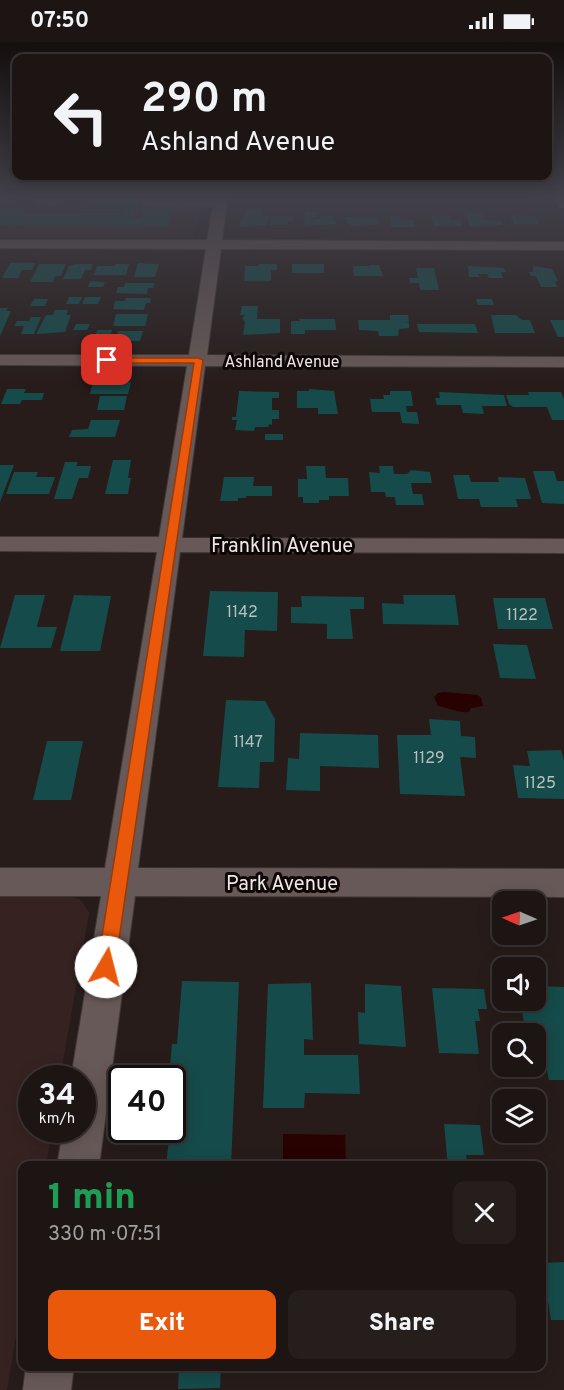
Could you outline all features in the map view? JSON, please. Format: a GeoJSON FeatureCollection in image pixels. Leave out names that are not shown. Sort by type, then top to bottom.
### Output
{"type":"FeatureCollection","features":[{"type":"Feature","properties":{"kind":"street"},"geometry":{"type":"LineString","coordinates":[[79,1161],[118,882],[212,259]]}},
{"type":"Feature","properties":{"kind":"street","name":"Ashland Avenue"},"geometry":{"type":"LineString","coordinates":[[0,360],[564,362]]}},
{"type":"Feature","properties":{"kind":"street","name":"Franklin Avenue"},"geometry":{"type":"LineString","coordinates":[[0,544],[564,546]]}},
{"type":"Feature","properties":{"kind":"street","name":"Park Avenue"},"geometry":{"type":"LineString","coordinates":[[0,882],[564,883]]}},
{"type":"Feature","properties":{"kind":"street"},"geometry":{"type":"LineString","coordinates":[[47,1390],[50,1371]]}},
{"type":"Feature","properties":{"kind":"shaded area"},"geometry":{"type":"Polygon","coordinates":[[[444,692],[478,695],[483,706],[471,708],[469,712],[465,712],[438,706],[434,697],[444,692]]]}},
{"type":"Feature","properties":{"kind":"shaded area"},"geometry":{"type":"Polygon","coordinates":[[[0,895],[67,895],[81,900],[89,913],[62,1065],[18,1065],[18,1143],[50,1143],[47,1161],[18,1161],[18,1325],[7,1390],[0,1390],[0,895]]]}},
{"type":"Feature","properties":{"kind":"shaded area"},"geometry":{"type":"Polygon","coordinates":[[[283,1134],[345,1135],[346,1161],[283,1161],[283,1134]]]}},
{"type":"Feature","properties":{"kind":"building"},"geometry":{"type":"Polygon","coordinates":[[[10,263],[35,263],[32,270],[22,270],[18,278],[2,278],[10,263]]]}},
{"type":"Feature","properties":{"kind":"building"},"geometry":{"type":"Polygon","coordinates":[[[138,263],[159,264],[155,277],[134,277],[138,263]]]}},
{"type":"Feature","properties":{"kind":"building"},"geometry":{"type":"Polygon","coordinates":[[[39,264],[66,264],[61,276],[55,276],[53,282],[30,282],[39,264]]]}},
{"type":"Feature","properties":{"kind":"building"},"geometry":{"type":"Polygon","coordinates":[[[93,264],[91,270],[85,270],[81,279],[63,279],[69,266],[93,264]]]}},
{"type":"Feature","properties":{"kind":"building"},"geometry":{"type":"Polygon","coordinates":[[[116,264],[129,264],[126,275],[94,275],[97,266],[115,266],[116,264]]]}},
{"type":"Feature","properties":{"kind":"building"},"geometry":{"type":"Polygon","coordinates":[[[259,264],[277,264],[277,270],[271,270],[271,281],[244,281],[245,266],[259,266],[259,264]]]}},
{"type":"Feature","properties":{"kind":"building"},"geometry":{"type":"Polygon","coordinates":[[[292,264],[324,264],[324,273],[292,273],[292,264]]]}},
{"type":"Feature","properties":{"kind":"building"},"geometry":{"type":"Polygon","coordinates":[[[379,265],[383,276],[354,276],[353,266],[379,265]]]}},
{"type":"Feature","properties":{"kind":"building"},"geometry":{"type":"Polygon","coordinates":[[[468,266],[504,268],[506,272],[501,272],[503,278],[489,278],[487,274],[478,274],[480,277],[469,277],[468,266]]]}},
{"type":"Feature","properties":{"kind":"building"},"geometry":{"type":"Polygon","coordinates":[[[533,266],[552,269],[558,281],[554,281],[558,287],[541,287],[536,276],[531,276],[529,272],[533,272],[533,266]]]}},
{"type":"Feature","properties":{"kind":"building"},"geometry":{"type":"Polygon","coordinates":[[[416,268],[434,268],[439,290],[420,290],[419,283],[410,283],[409,278],[418,278],[416,268]]]}},
{"type":"Feature","properties":{"kind":"building"},"geometry":{"type":"Polygon","coordinates":[[[90,281],[105,282],[103,287],[88,287],[90,281]]]}},
{"type":"Feature","properties":{"kind":"building"},"geometry":{"type":"Polygon","coordinates":[[[125,283],[155,283],[153,288],[148,288],[147,294],[116,293],[118,287],[124,287],[125,283]]]}},
{"type":"Feature","properties":{"kind":"building"},"geometry":{"type":"Polygon","coordinates":[[[69,297],[82,297],[79,304],[66,304],[69,297]]]}},
{"type":"Feature","properties":{"kind":"building"},"geometry":{"type":"Polygon","coordinates":[[[85,297],[101,297],[98,304],[82,304],[85,297]]]}},
{"type":"Feature","properties":{"kind":"building"},"geometry":{"type":"Polygon","coordinates":[[[126,298],[151,298],[144,310],[113,309],[115,301],[125,301],[126,298]]]}},
{"type":"Feature","properties":{"kind":"building"},"geometry":{"type":"Polygon","coordinates":[[[34,299],[48,299],[45,306],[30,306],[34,299]]]}},
{"type":"Feature","properties":{"kind":"building"},"geometry":{"type":"Polygon","coordinates":[[[476,299],[492,299],[494,305],[478,305],[476,299]]]}},
{"type":"Feature","properties":{"kind":"building"},"geometry":{"type":"Polygon","coordinates":[[[242,306],[258,306],[257,319],[280,319],[280,333],[243,335],[245,322],[242,318],[245,315],[240,315],[242,306]]]}},
{"type":"Feature","properties":{"kind":"building"},"geometry":{"type":"Polygon","coordinates":[[[0,308],[8,308],[6,311],[11,311],[0,336],[0,308]]]}},
{"type":"Feature","properties":{"kind":"building"},"geometry":{"type":"Polygon","coordinates":[[[55,310],[68,310],[66,315],[71,315],[65,332],[36,334],[46,315],[53,315],[55,310]]]}},
{"type":"Feature","properties":{"kind":"building"},"geometry":{"type":"Polygon","coordinates":[[[116,314],[148,314],[145,326],[113,326],[116,314]]]}},
{"type":"Feature","properties":{"kind":"building"},"geometry":{"type":"Polygon","coordinates":[[[390,315],[408,315],[409,322],[405,322],[409,323],[409,328],[399,329],[398,336],[379,336],[378,331],[359,330],[358,320],[390,320],[390,315]]]}},
{"type":"Feature","properties":{"kind":"building"},"geometry":{"type":"Polygon","coordinates":[[[491,315],[516,315],[522,320],[530,320],[535,333],[495,333],[491,315]]]}},
{"type":"Feature","properties":{"kind":"building"},"geometry":{"type":"Polygon","coordinates":[[[31,317],[41,317],[34,334],[21,334],[24,326],[14,326],[17,321],[29,321],[31,317]]]}},
{"type":"Feature","properties":{"kind":"building"},"geometry":{"type":"Polygon","coordinates":[[[299,319],[335,319],[336,330],[305,330],[305,334],[291,334],[291,321],[300,321],[299,319]]]}},
{"type":"Feature","properties":{"kind":"building"},"geometry":{"type":"Polygon","coordinates":[[[550,320],[564,320],[564,337],[558,337],[550,320]]]}},
{"type":"Feature","properties":{"kind":"building"},"geometry":{"type":"Polygon","coordinates":[[[76,324],[90,324],[87,330],[73,330],[76,324]]]}},
{"type":"Feature","properties":{"kind":"building"},"geometry":{"type":"Polygon","coordinates":[[[417,324],[475,324],[478,333],[419,332],[417,324]]]}},
{"type":"Feature","properties":{"kind":"building"},"geometry":{"type":"Polygon","coordinates":[[[97,330],[112,330],[111,334],[117,334],[118,331],[143,331],[140,341],[109,341],[111,337],[95,337],[97,330]]]}},
{"type":"Feature","properties":{"kind":"building"},"geometry":{"type":"Polygon","coordinates":[[[93,382],[131,382],[128,394],[90,394],[93,382]]]}},
{"type":"Feature","properties":{"kind":"building"},"geometry":{"type":"Polygon","coordinates":[[[7,389],[26,389],[24,393],[44,393],[42,400],[22,400],[20,404],[1,404],[7,389]]]}},
{"type":"Feature","properties":{"kind":"building"},"geometry":{"type":"Polygon","coordinates":[[[309,389],[334,391],[338,414],[318,414],[318,408],[297,408],[297,391],[309,391],[309,389]]]}},
{"type":"Feature","properties":{"kind":"building"},"geometry":{"type":"Polygon","coordinates":[[[239,391],[279,392],[279,398],[272,398],[272,410],[279,410],[279,419],[272,419],[272,425],[269,424],[268,427],[255,427],[254,431],[235,430],[237,420],[232,420],[232,417],[236,417],[239,391]]]}},
{"type":"Feature","properties":{"kind":"building"},"geometry":{"type":"Polygon","coordinates":[[[390,391],[411,391],[413,406],[406,406],[407,412],[417,412],[419,424],[402,423],[400,412],[372,412],[370,399],[384,399],[383,395],[390,395],[390,391]]]}},
{"type":"Feature","properties":{"kind":"building"},"geometry":{"type":"Polygon","coordinates":[[[439,392],[504,395],[507,406],[482,406],[484,414],[463,413],[461,405],[437,405],[435,398],[440,398],[439,392]]]}},
{"type":"Feature","properties":{"kind":"building"},"geometry":{"type":"Polygon","coordinates":[[[528,392],[561,392],[564,399],[564,420],[552,420],[547,407],[513,407],[509,404],[506,395],[529,395],[528,392]]]}},
{"type":"Feature","properties":{"kind":"building"},"geometry":{"type":"Polygon","coordinates":[[[100,396],[127,396],[124,410],[97,410],[100,396]]]}},
{"type":"Feature","properties":{"kind":"building"},"geometry":{"type":"Polygon","coordinates":[[[91,420],[120,420],[115,437],[69,437],[72,430],[88,429],[91,420]]]}},
{"type":"Feature","properties":{"kind":"building"},"geometry":{"type":"Polygon","coordinates":[[[265,434],[283,434],[283,440],[265,440],[265,434]]]}},
{"type":"Feature","properties":{"kind":"building"},"geometry":{"type":"Polygon","coordinates":[[[113,460],[131,460],[128,494],[105,494],[113,460]]]}},
{"type":"Feature","properties":{"kind":"building"},"geometry":{"type":"Polygon","coordinates":[[[65,462],[78,462],[76,466],[91,466],[88,478],[79,478],[72,499],[54,499],[65,462]]]}},
{"type":"Feature","properties":{"kind":"building"},"geometry":{"type":"Polygon","coordinates":[[[0,465],[14,465],[0,502],[0,465]]]}},
{"type":"Feature","properties":{"kind":"building"},"geometry":{"type":"Polygon","coordinates":[[[306,466],[325,466],[326,478],[348,478],[349,496],[329,496],[329,500],[319,500],[319,503],[303,503],[303,497],[298,497],[298,479],[307,479],[306,466]]]}},
{"type":"Feature","properties":{"kind":"building"},"geometry":{"type":"Polygon","coordinates":[[[379,466],[393,466],[394,474],[407,474],[411,470],[430,472],[432,483],[411,483],[413,494],[422,494],[424,505],[396,505],[395,497],[386,497],[385,492],[371,492],[369,472],[380,473],[379,466]]]}},
{"type":"Feature","properties":{"kind":"building"},"geometry":{"type":"Polygon","coordinates":[[[533,471],[554,471],[557,481],[564,481],[564,504],[542,503],[533,471]]]}},
{"type":"Feature","properties":{"kind":"building"},"geometry":{"type":"Polygon","coordinates":[[[14,472],[38,472],[36,477],[55,477],[49,494],[6,494],[14,472]]]}},
{"type":"Feature","properties":{"kind":"building"},"geometry":{"type":"Polygon","coordinates":[[[453,475],[469,475],[471,482],[499,482],[498,477],[525,478],[531,499],[516,499],[518,507],[481,507],[479,499],[458,499],[453,475]]]}},
{"type":"Feature","properties":{"kind":"building"},"geometry":{"type":"Polygon","coordinates":[[[224,477],[254,477],[253,486],[272,486],[272,496],[246,496],[246,498],[238,498],[238,501],[220,501],[224,477]]]}},
{"type":"Feature","properties":{"kind":"building"},"geometry":{"type":"Polygon","coordinates":[[[210,591],[278,592],[277,631],[245,630],[244,657],[203,656],[210,591]]]}},
{"type":"Feature","properties":{"kind":"building"},"geometry":{"type":"Polygon","coordinates":[[[15,595],[45,595],[37,627],[57,627],[51,648],[0,648],[15,595]]]}},
{"type":"Feature","properties":{"kind":"building"},"geometry":{"type":"Polygon","coordinates":[[[74,595],[111,596],[100,651],[60,651],[74,595]]]}},
{"type":"Feature","properties":{"kind":"building"},"geometry":{"type":"Polygon","coordinates":[[[403,595],[455,595],[459,625],[383,624],[382,603],[404,604],[403,595]]]}},
{"type":"Feature","properties":{"kind":"building"},"geometry":{"type":"Polygon","coordinates":[[[301,596],[364,597],[364,609],[350,609],[353,639],[327,639],[327,624],[291,623],[291,607],[302,607],[301,596]]]}},
{"type":"Feature","properties":{"kind":"building"},"geometry":{"type":"Polygon","coordinates":[[[493,598],[545,598],[553,629],[498,629],[493,598]]]}},
{"type":"Feature","properties":{"kind":"building"},"geometry":{"type":"Polygon","coordinates":[[[493,644],[527,645],[536,679],[500,678],[493,644]]]}},
{"type":"Feature","properties":{"kind":"building"},"geometry":{"type":"Polygon","coordinates":[[[226,700],[265,701],[275,719],[274,762],[260,762],[259,788],[218,787],[226,700]]]}},
{"type":"Feature","properties":{"kind":"building"},"geometry":{"type":"Polygon","coordinates":[[[429,719],[460,721],[461,736],[475,737],[476,758],[460,757],[465,796],[400,794],[397,735],[431,735],[429,719]]]}},
{"type":"Feature","properties":{"kind":"building"},"geometry":{"type":"Polygon","coordinates":[[[300,733],[378,735],[379,768],[320,766],[320,791],[286,790],[288,758],[299,759],[300,733]]]}},
{"type":"Feature","properties":{"kind":"building"},"geometry":{"type":"Polygon","coordinates":[[[47,741],[83,741],[71,800],[33,800],[47,741]]]}},
{"type":"Feature","properties":{"kind":"building"},"geometry":{"type":"Polygon","coordinates":[[[561,750],[564,760],[564,799],[518,798],[513,765],[530,766],[527,751],[561,750]]]}},
{"type":"Feature","properties":{"kind":"building"},"geometry":{"type":"Polygon","coordinates":[[[182,981],[239,982],[231,1161],[167,1161],[169,1143],[186,1143],[186,1065],[170,1065],[172,1044],[177,1044],[182,981]]]}},
{"type":"Feature","properties":{"kind":"building"},"geometry":{"type":"Polygon","coordinates":[[[311,983],[313,1040],[304,1039],[304,1055],[358,1055],[360,1094],[305,1093],[304,1108],[263,1108],[268,984],[311,983]]]}},
{"type":"Feature","properties":{"kind":"building"},"geometry":{"type":"Polygon","coordinates":[[[365,984],[401,986],[406,1047],[359,1044],[358,1012],[365,1013],[365,984]]]}},
{"type":"Feature","properties":{"kind":"building"},"geometry":{"type":"Polygon","coordinates":[[[546,986],[564,987],[564,1080],[549,1080],[546,1066],[546,1023],[524,1023],[522,1011],[546,1011],[546,986]]]}},
{"type":"Feature","properties":{"kind":"building"},"geometry":{"type":"Polygon","coordinates":[[[432,988],[484,989],[487,1009],[478,1009],[480,1021],[475,1021],[479,1054],[439,1053],[432,988]]]}},
{"type":"Feature","properties":{"kind":"building"},"geometry":{"type":"Polygon","coordinates":[[[444,1124],[480,1125],[484,1155],[466,1155],[467,1161],[448,1161],[444,1124]]]}},
{"type":"Feature","properties":{"kind":"building"},"geometry":{"type":"Polygon","coordinates":[[[564,1262],[564,1320],[551,1320],[546,1288],[546,1263],[564,1262]]]}},
{"type":"Feature","properties":{"kind":"building"},"geometry":{"type":"Polygon","coordinates":[[[179,1371],[221,1371],[220,1388],[178,1389],[179,1371]]]}},
{"type":"Feature","properties":{"kind":"route"},"geometry":{"type":"LineString","coordinates":[[106,967],[165,564],[198,360],[107,360]]}}]}
